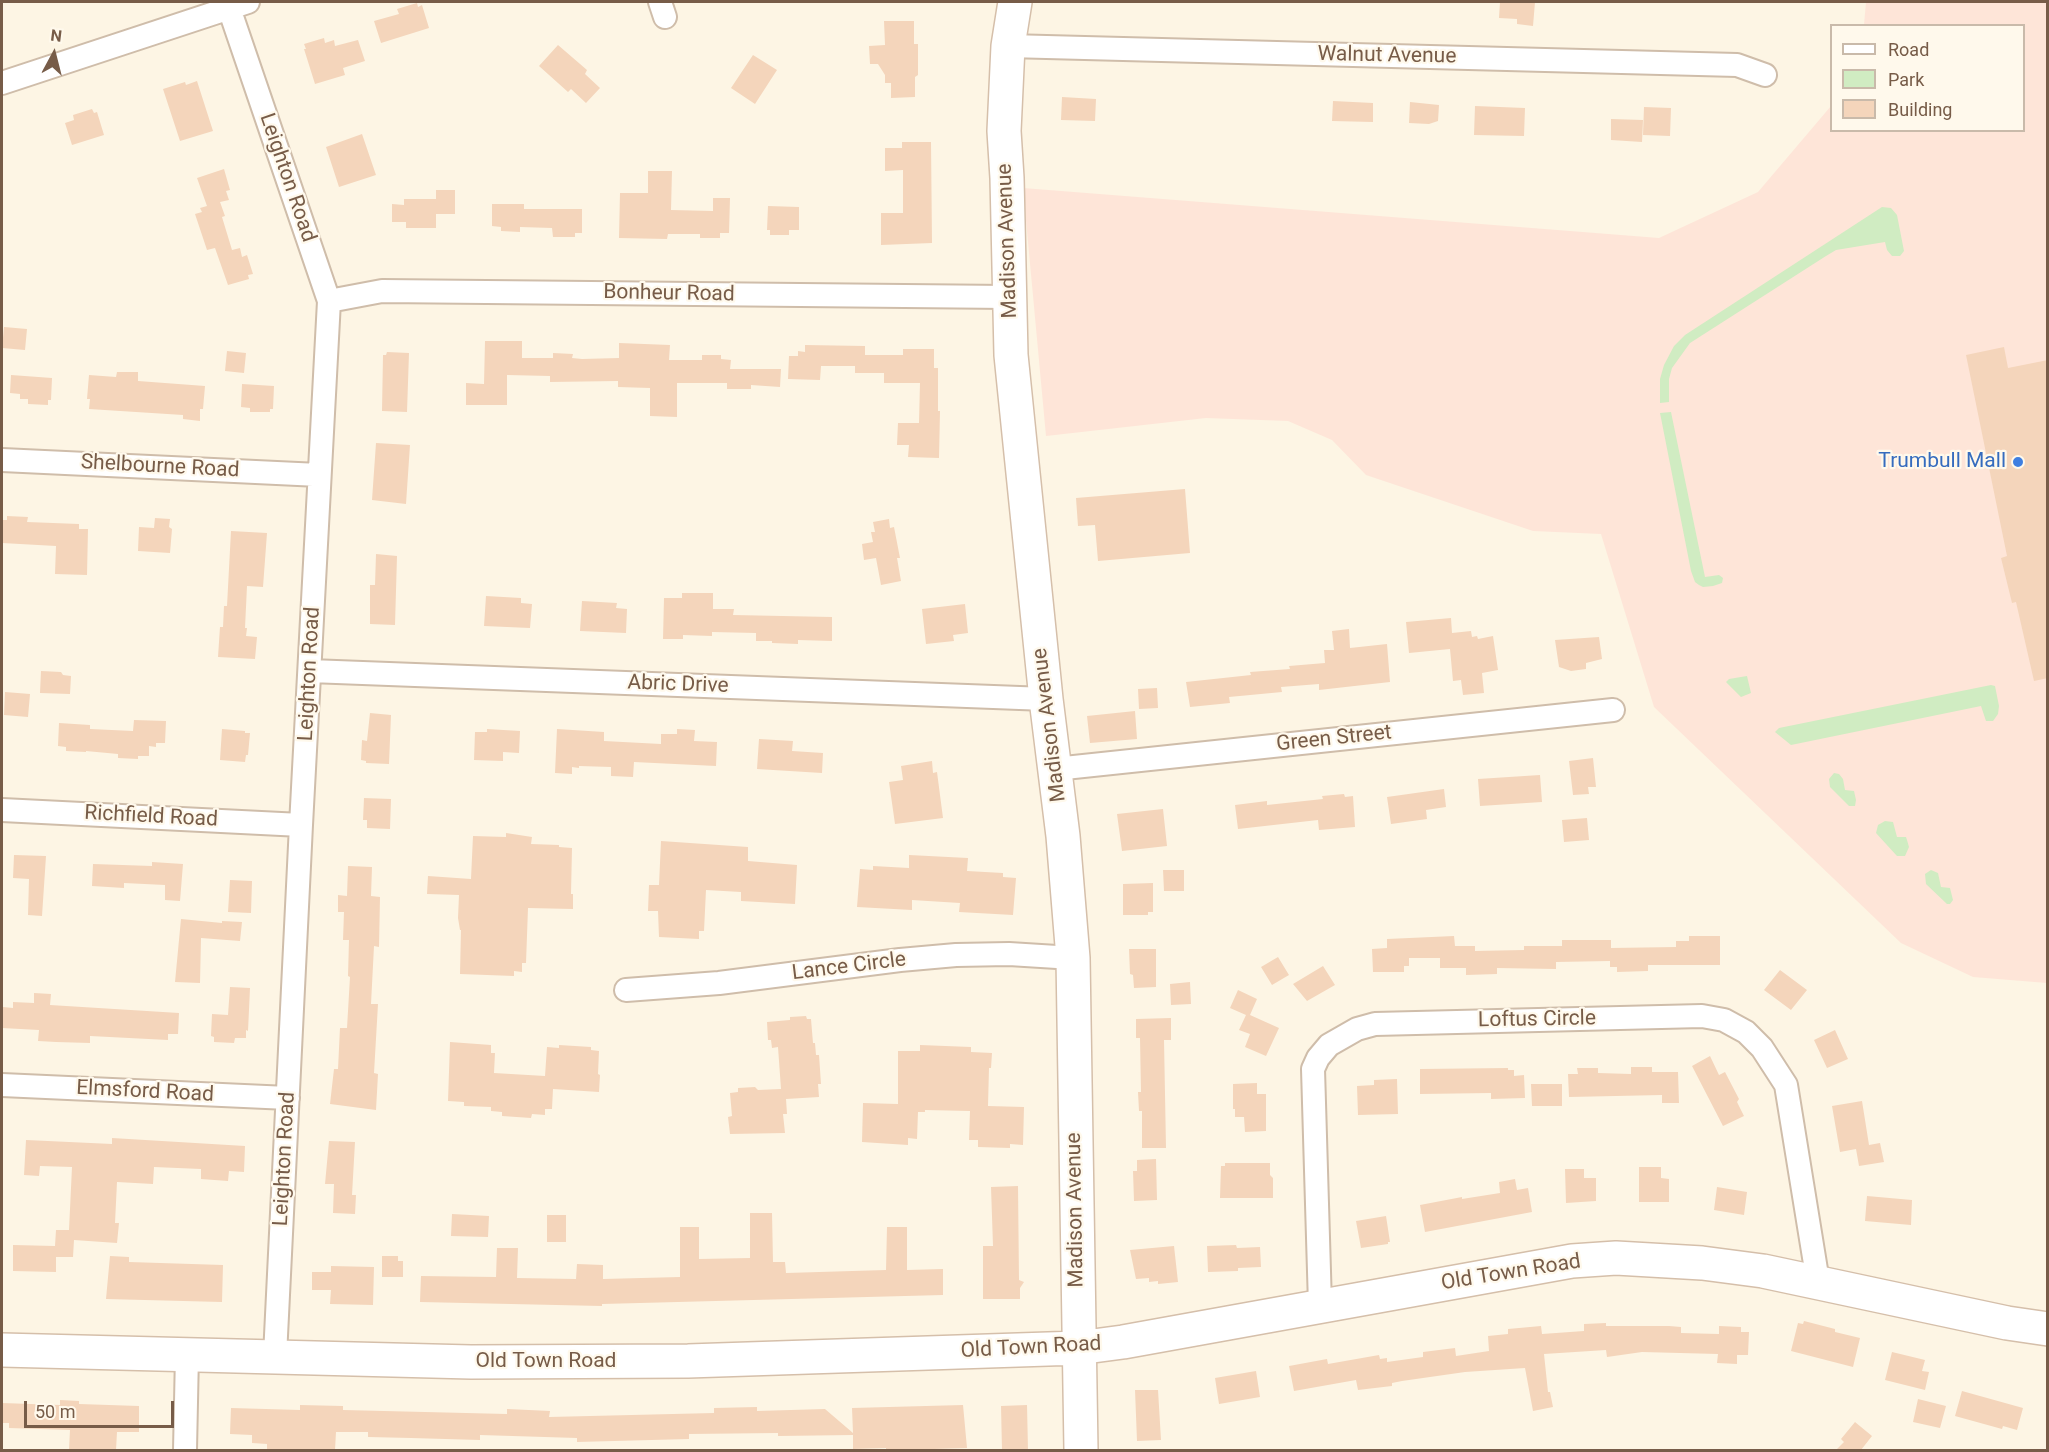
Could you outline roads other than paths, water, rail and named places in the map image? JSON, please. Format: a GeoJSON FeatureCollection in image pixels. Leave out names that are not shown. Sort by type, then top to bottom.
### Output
{"type":"FeatureCollection","features":[{"type":"Feature","properties":{"kind":"main road","name":"Madison Avenue"},"geometry":{"type":"LineString","coordinates":[[1015,2],[1008,46],[1004,131],[1009,297],[1017,418],[1046,699],[1063,836],[1073,958],[1081,1450]]}},
{"type":"Feature","properties":{"kind":"main road","name":"Old Town Road"},"geometry":{"type":"LineString","coordinates":[[2,1350],[471,1362],[688,1361],[1078,1348],[1123,1342],[1572,1261],[1616,1258],[1712,1264],[1764,1271],[2007,1323],[2048,1329]]}},
{"type":"Feature","properties":{"kind":"street"},"geometry":{"type":"LineString","coordinates":[[2,83],[239,5]]}},
{"type":"Feature","properties":{"kind":"street","name":"Leighton Road"},"geometry":{"type":"LineString","coordinates":[[239,5],[329,301],[275,1356]]}},
{"type":"Feature","properties":{"kind":"street","name":"Walnut Avenue"},"geometry":{"type":"LineString","coordinates":[[1008,46],[1737,65],[1765,75]]}},
{"type":"Feature","properties":{"kind":"street","name":"Bonheur Road"},"geometry":{"type":"LineString","coordinates":[[329,301],[382,291],[1009,297]]}},
{"type":"Feature","properties":{"kind":"street","name":"Shelbourne Road"},"geometry":{"type":"LineString","coordinates":[[2,460],[319,475]]}},
{"type":"Feature","properties":{"kind":"street","name":"Abric Drive"},"geometry":{"type":"LineString","coordinates":[[310,671],[1046,699]]}},
{"type":"Feature","properties":{"kind":"street","name":"Green Street"},"geometry":{"type":"LineString","coordinates":[[1055,769],[1613,710]]}},
{"type":"Feature","properties":{"kind":"street","name":"Richfield Road"},"geometry":{"type":"LineString","coordinates":[[2,810],[301,825]]}},
{"type":"Feature","properties":{"kind":"street","name":"Lance Circle"},"geometry":{"type":"LineString","coordinates":[[626,990],[719,983],[956,955],[1009,954],[1073,958]]}},
{"type":"Feature","properties":{"kind":"street","name":"Loftus Circle"},"geometry":{"type":"LineString","coordinates":[[1320,1305],[1314,1069],[1318,1058],[1329,1045],[1357,1029],[1375,1024],[1702,1016],[1724,1020],[1746,1032],[1762,1048],[1786,1085],[1818,1282]]}},
{"type":"Feature","properties":{"kind":"street","name":"Elmsford Road"},"geometry":{"type":"LineString","coordinates":[[2,1085],[288,1098]]}},
{"type":"Feature","properties":{"kind":"street"},"geometry":{"type":"LineString","coordinates":[[185,1450],[187,1354]]}},
{"type":"Feature","properties":{"kind":"place","name":"Trumbull Mall"},"geometry":{"type":"Point","coordinates":[2018,462]}}]}
